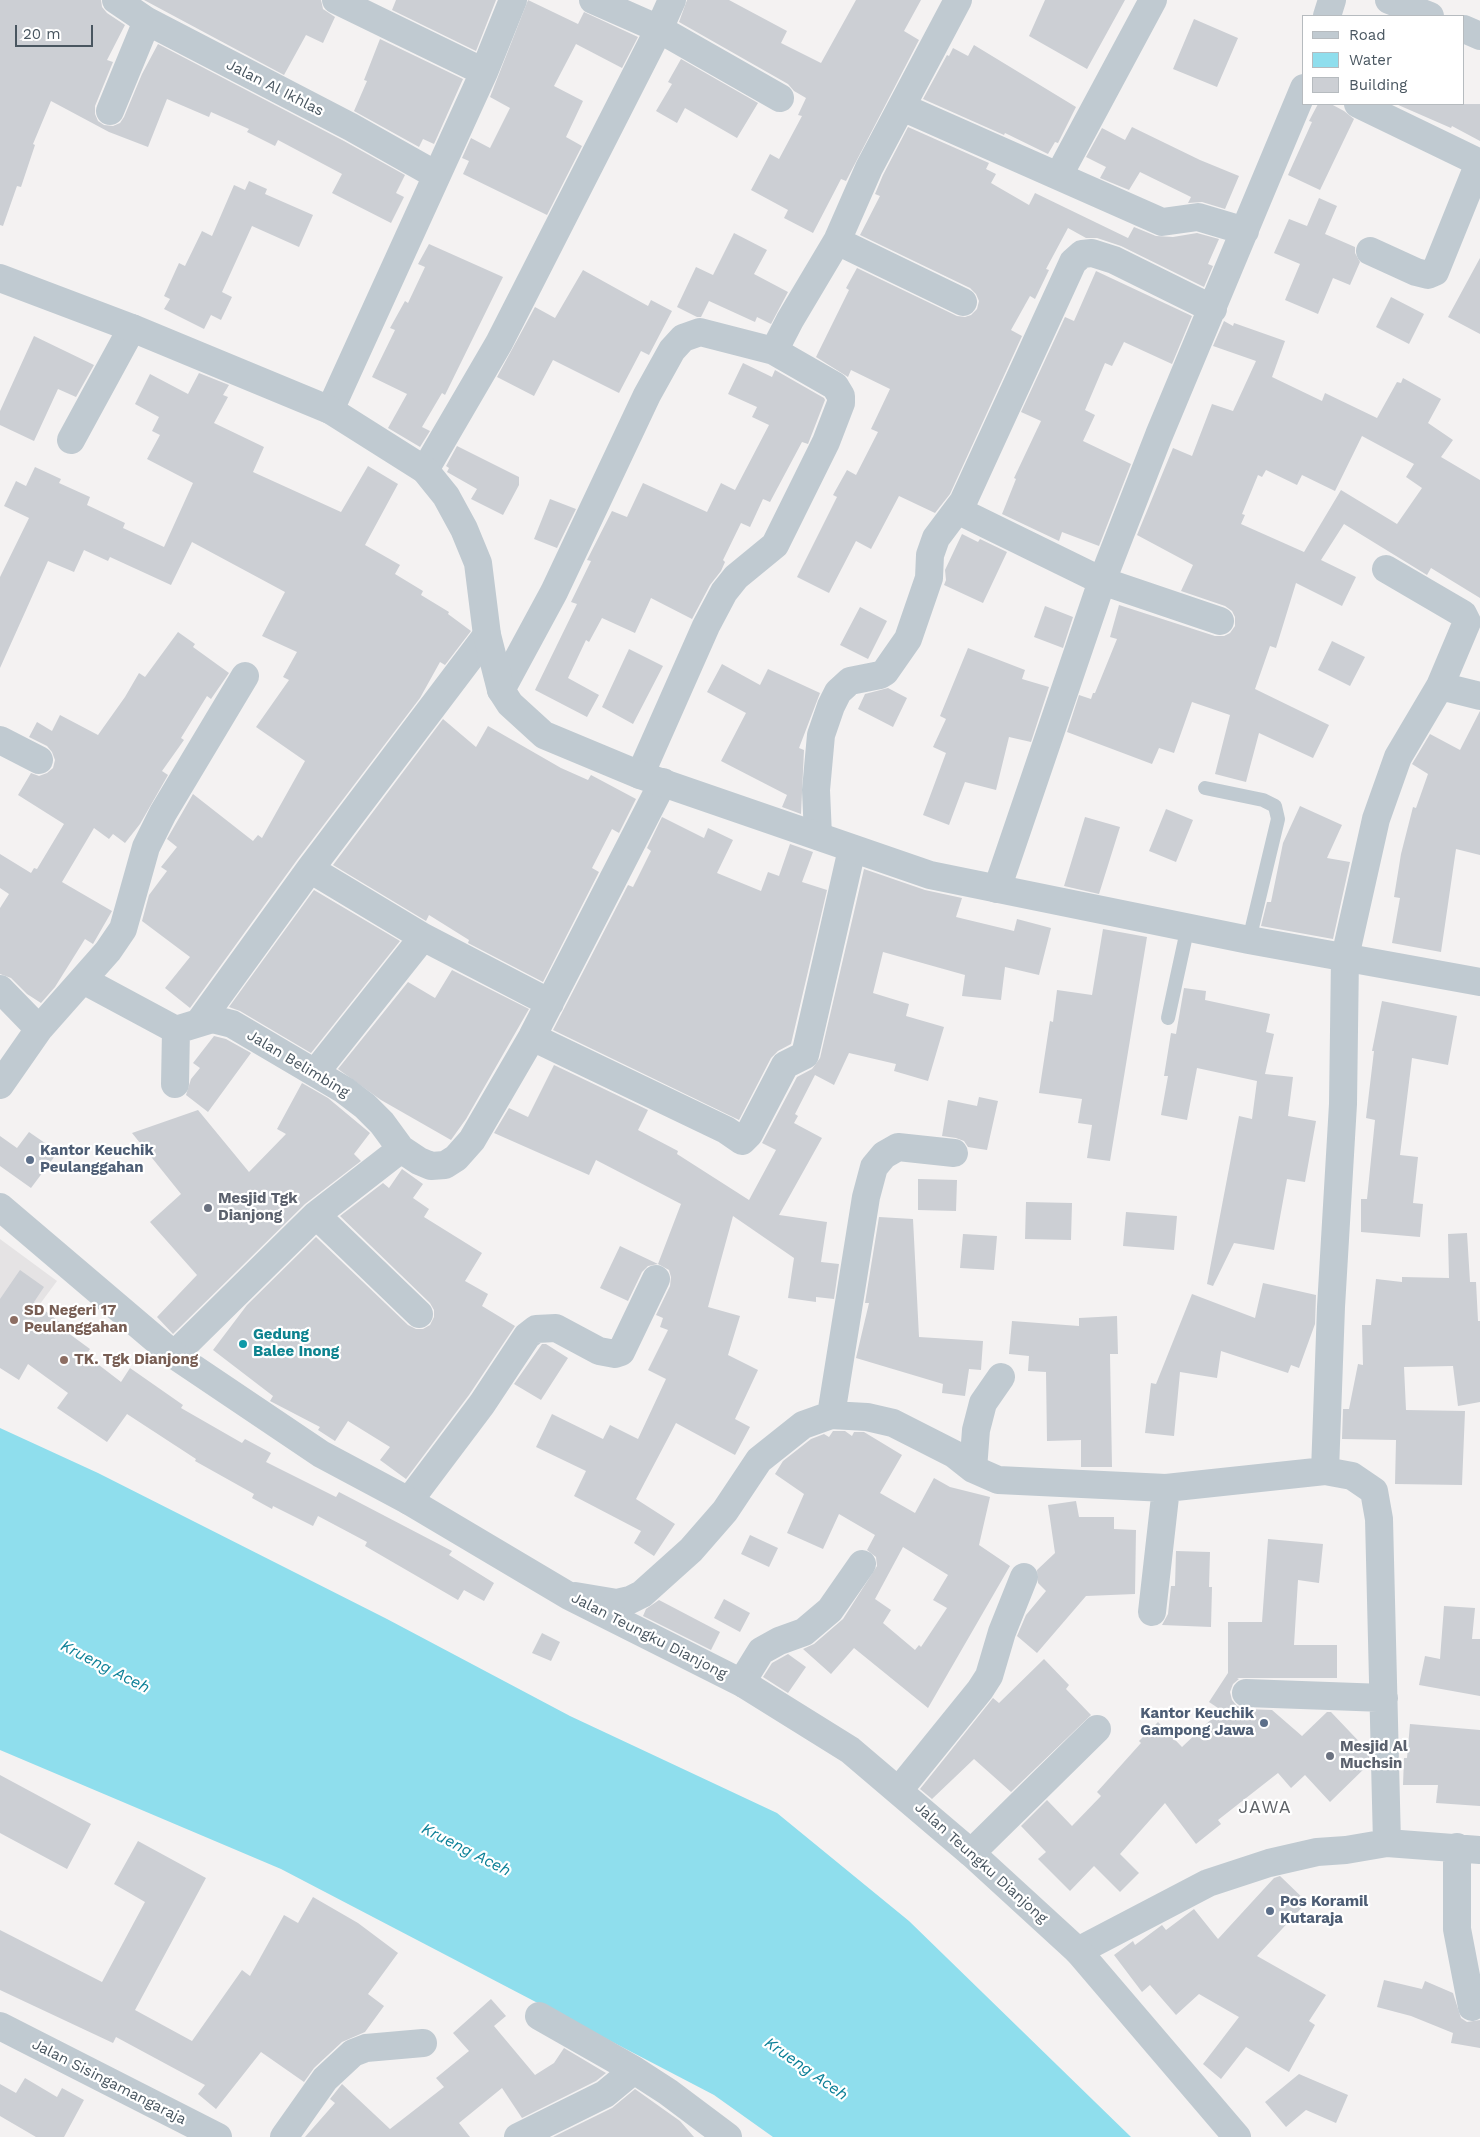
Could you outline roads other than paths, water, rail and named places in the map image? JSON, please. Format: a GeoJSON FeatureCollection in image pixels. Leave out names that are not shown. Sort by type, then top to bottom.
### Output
{"type":"FeatureCollection","features":[{"type":"Feature","properties":{"kind":"street","name":"Jalan Al Ikhlas"},"geometry":{"type":"LineString","coordinates":[[116,0],[147,21],[351,127],[436,175]]}},
{"type":"Feature","properties":{"kind":"street"},"geometry":{"type":"LineString","coordinates":[[336,0],[484,72]]}},
{"type":"Feature","properties":{"kind":"street"},"geometry":{"type":"LineString","coordinates":[[330,410],[484,72],[513,0]]}},
{"type":"Feature","properties":{"kind":"street"},"geometry":{"type":"LineString","coordinates":[[593,0],[659,29],[780,98]]}},
{"type":"Feature","properties":{"kind":"street"},"geometry":{"type":"LineString","coordinates":[[425,470],[500,343],[672,0]]}},
{"type":"Feature","properties":{"kind":"street"},"geometry":{"type":"LineString","coordinates":[[774,351],[790,320],[837,241],[869,168],[958,0]]}},
{"type":"Feature","properties":{"kind":"street"},"geometry":{"type":"LineString","coordinates":[[1059,175],[1152,0]]}},
{"type":"Feature","properties":{"kind":"street"},"geometry":{"type":"LineString","coordinates":[[1327,15],[1332,0]]}},
{"type":"Feature","properties":{"kind":"street"},"geometry":{"type":"LineString","coordinates":[[1389,0],[1427,15]]}},
{"type":"Feature","properties":{"kind":"street"},"geometry":{"type":"LineString","coordinates":[[110,111],[147,21]]}},
{"type":"Feature","properties":{"kind":"street"},"geometry":{"type":"LineString","coordinates":[[1465,30],[1480,36]]}},
{"type":"Feature","properties":{"kind":"street"},"geometry":{"type":"LineString","coordinates":[[996,889],[1102,581],[1159,435],[1302,93]]}},
{"type":"Feature","properties":{"kind":"street"},"geometry":{"type":"LineString","coordinates":[[1360,105],[1480,163],[1435,272],[1428,275],[1416,272],[1370,251]]}},
{"type":"Feature","properties":{"kind":"street"},"geometry":{"type":"LineString","coordinates":[[902,107],[1162,222],[1198,217],[1245,231]]}},
{"type":"Feature","properties":{"kind":"street"},"geometry":{"type":"LineString","coordinates":[[837,241],[963,302]]}},
{"type":"Feature","properties":{"kind":"street"},"geometry":{"type":"LineString","coordinates":[[818,836],[816,790],[821,735],[831,706],[838,692],[850,681],[880,675],[885,672],[908,639],[929,578],[930,555],[936,538],[957,510],[1073,262],[1082,254],[1092,253],[1114,260],[1213,309]]}},
{"type":"Feature","properties":{"kind":"street"},"geometry":{"type":"LineString","coordinates":[[0,278],[132,328],[330,410],[425,470],[446,496],[464,529],[478,563],[487,634],[501,690],[510,704],[544,736],[651,779],[930,875],[1188,926],[1249,940],[1480,982]]}},
{"type":"Feature","properties":{"kind":"street"},"geometry":{"type":"LineString","coordinates":[[71,440],[132,328]]}},
{"type":"Feature","properties":{"kind":"street"},"geometry":{"type":"LineString","coordinates":[[174,1355],[316,1215],[401,1149],[431,1166],[444,1165],[456,1158],[472,1140],[550,1003],[651,779],[706,626],[724,592],[736,577],[775,545],[826,442],[841,403],[835,386],[774,351],[700,332],[683,338],[672,350],[647,395],[554,592],[501,690]]}},
{"type":"Feature","properties":{"kind":"street"},"geometry":{"type":"LineString","coordinates":[[957,510],[1102,581],[1220,621]]}},
{"type":"Feature","properties":{"kind":"street"},"geometry":{"type":"LineString","coordinates":[[1325,1471],[1331,1308],[1343,1104],[1345,957],[1376,818],[1398,757],[1440,686],[1467,622],[1463,614],[1386,569]]}},
{"type":"Feature","properties":{"kind":"street"},"geometry":{"type":"LineString","coordinates":[[175,1084],[188,1025],[310,869],[487,634]]}},
{"type":"Feature","properties":{"kind":"street"},"geometry":{"type":"LineString","coordinates":[[0,1084],[39,1029],[108,951],[122,929],[150,838],[245,676]]}},
{"type":"Feature","properties":{"kind":"street"},"geometry":{"type":"LineString","coordinates":[[1440,686],[1480,696]]}},
{"type":"Feature","properties":{"kind":"street"},"geometry":{"type":"LineString","coordinates":[[0,740],[39,760]]}},
{"type":"Feature","properties":{"kind":"street"},"geometry":{"type":"LineString","coordinates":[[532,1037],[726,1130],[742,1141],[749,1134],[785,1065],[805,1055],[852,849]]}},
{"type":"Feature","properties":{"kind":"street"},"geometry":{"type":"LineString","coordinates":[[310,869],[424,937],[550,1003]]}},
{"type":"Feature","properties":{"kind":"street"},"geometry":{"type":"LineString","coordinates":[[315,1072],[424,937]]}},
{"type":"Feature","properties":{"kind":"street"},"geometry":{"type":"LineString","coordinates":[[83,980],[188,1025]]}},
{"type":"Feature","properties":{"kind":"street"},"geometry":{"type":"LineString","coordinates":[[0,989],[39,1029]]}},
{"type":"Feature","properties":{"kind":"street","name":"Jalan Belimbing"},"geometry":{"type":"LineString","coordinates":[[188,1025],[220,1020],[232,1024],[315,1072],[365,1106],[401,1149]]}},
{"type":"Feature","properties":{"kind":"street"},"geometry":{"type":"LineString","coordinates":[[830,1415],[866,1197],[874,1167],[884,1155],[898,1147],[954,1153]]}},
{"type":"Feature","properties":{"kind":"street","name":"Jalan Teungku Dianjong"},"geometry":{"type":"LineString","coordinates":[[0,1207],[174,1355],[321,1454],[409,1501],[568,1596],[744,1684],[850,1750],[971,1853],[1078,1951],[1237,2137]]}},
{"type":"Feature","properties":{"kind":"street"},"geometry":{"type":"LineString","coordinates":[[316,1215],[419,1314]]}},
{"type":"Feature","properties":{"kind":"street"},"geometry":{"type":"LineString","coordinates":[[409,1501],[482,1404],[527,1336],[536,1329],[556,1328],[599,1351],[615,1354],[621,1352],[656,1279]]}},
{"type":"Feature","properties":{"kind":"street"},"geometry":{"type":"LineString","coordinates":[[973,1469],[976,1430],[983,1403],[1001,1377]]}},
{"type":"Feature","properties":{"kind":"street"},"geometry":{"type":"LineString","coordinates":[[568,1596],[617,1603],[630,1600],[642,1594],[691,1550],[725,1511],[759,1460],[803,1425],[830,1415],[867,1417],[893,1423],[954,1454],[973,1469],[998,1480],[1166,1488],[1325,1471],[1352,1476],[1374,1491],[1379,1519],[1387,1843]]}},
{"type":"Feature","properties":{"kind":"street"},"geometry":{"type":"LineString","coordinates":[[1152,1612],[1166,1488]]}},
{"type":"Feature","properties":{"kind":"street"},"geometry":{"type":"LineString","coordinates":[[744,1684],[748,1672],[761,1651],[778,1641],[804,1632],[830,1610],[862,1564]]}},
{"type":"Feature","properties":{"kind":"street"},"geometry":{"type":"LineString","coordinates":[[899,1790],[980,1690],[988,1676],[1002,1632],[1024,1577]]}},
{"type":"Feature","properties":{"kind":"street"},"geometry":{"type":"LineString","coordinates":[[1246,1693],[1384,1698]]}},
{"type":"Feature","properties":{"kind":"street"},"geometry":{"type":"LineString","coordinates":[[971,1853],[1097,1728]]}},
{"type":"Feature","properties":{"kind":"street"},"geometry":{"type":"LineString","coordinates":[[1078,1951],[1208,1883],[1269,1863],[1316,1852],[1346,1850],[1387,1843],[1469,1849],[1457,1929],[1472,2007]]}},
{"type":"Feature","properties":{"kind":"street"},"geometry":{"type":"LineString","coordinates":[[539,2016],[634,2070],[668,2092],[728,2137]]}},
{"type":"Feature","properties":{"kind":"street","name":"Jalan Sisingamangaraja"},"geometry":{"type":"LineString","coordinates":[[0,2026],[218,2137]]}},
{"type":"Feature","properties":{"kind":"street"},"geometry":{"type":"LineString","coordinates":[[284,2137],[325,2079],[353,2052],[366,2048],[423,2043]]}},
{"type":"Feature","properties":{"kind":"street"},"geometry":{"type":"LineString","coordinates":[[518,2137],[605,2094],[634,2070]]}},
{"type":"Feature","properties":{"kind":"lane"},"geometry":{"type":"LineString","coordinates":[[1205,788],[1263,800],[1275,806],[1278,819],[1249,940]]}},
{"type":"Feature","properties":{"kind":"lane"},"geometry":{"type":"LineString","coordinates":[[1168,1018],[1188,926]]}},
{"type":"Feature","properties":{"kind":"water","name":"Krueng Aceh"},"geometry":{"type":"Polygon","coordinates":[[[0,1428],[98,1473],[387,1619],[570,1716],[777,1813],[909,1921],[1131,2137],[773,2137],[714,2095],[281,1869],[0,1750],[0,1428]]]}},
{"type":"Feature","properties":{"kind":"place","name":"Kantor Keuchik Peulanggahan"},"geometry":{"type":"Point","coordinates":[30,1160]}},
{"type":"Feature","properties":{"kind":"place","name":"Mesjid Tgk Dianjong"},"geometry":{"type":"Point","coordinates":[208,1208]}},
{"type":"Feature","properties":{"kind":"place","name":"SD Negeri 17 Peulanggahan"},"geometry":{"type":"Point","coordinates":[14,1320]}},
{"type":"Feature","properties":{"kind":"place","name":"Gedung Balee Inong"},"geometry":{"type":"Point","coordinates":[243,1344]}},
{"type":"Feature","properties":{"kind":"place","name":"TK. Tgk Dianjong"},"geometry":{"type":"Point","coordinates":[64,1360]}},
{"type":"Feature","properties":{"kind":"place","name":"Kantor Keuchik Gampong Jawa"},"geometry":{"type":"Point","coordinates":[1264,1723]}},
{"type":"Feature","properties":{"kind":"place","name":"Mesjid Al Muchsin"},"geometry":{"type":"Point","coordinates":[1330,1756]}},
{"type":"Feature","properties":{"kind":"place","name":"Pos Koramil Kutaraja"},"geometry":{"type":"Point","coordinates":[1270,1911]}},
{"type":"Feature","properties":{"kind":"district","name":"JAWA"},"geometry":{"type":"Point","coordinates":[1265,1808]}}]}
